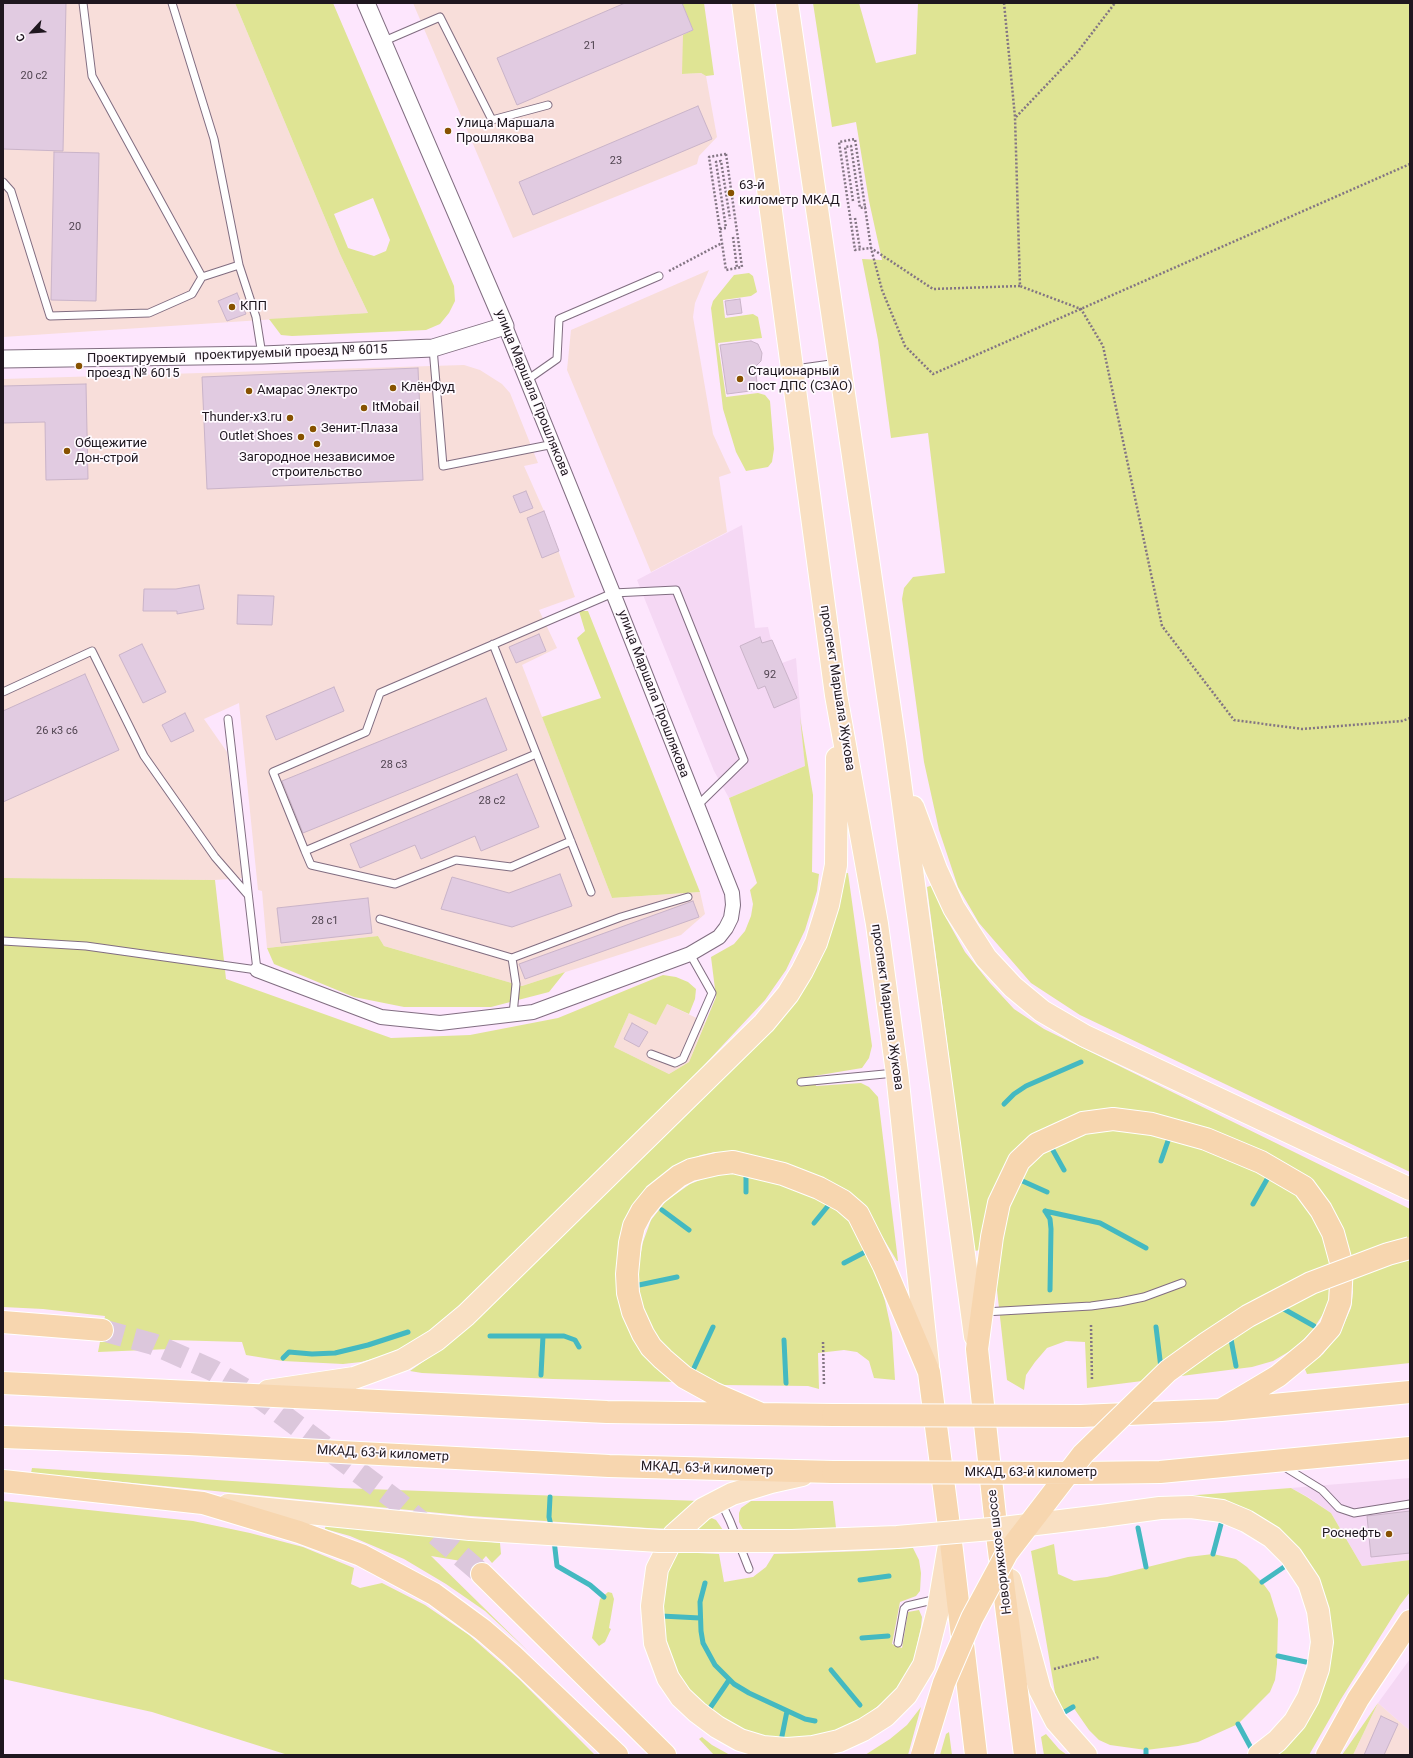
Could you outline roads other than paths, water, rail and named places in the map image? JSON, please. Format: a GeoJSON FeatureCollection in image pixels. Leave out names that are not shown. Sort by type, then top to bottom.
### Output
{"type":"FeatureCollection","features":[{"type":"Feature","properties":{"kind":"highway","name":"Новорижское шоссе"},"geometry":{"type":"LineString","coordinates":[[1025,1755],[977,1349],[992,1237],[999,1203],[1019,1160],[1037,1144],[1083,1123],[1113,1118],[1152,1124],[1206,1139],[1261,1162],[1304,1187],[1321,1210],[1333,1234],[1342,1266],[1340,1302],[1330,1328],[1312,1348],[1278,1376],[1221,1410]]}},
{"type":"Feature","properties":{"kind":"highway"},"geometry":{"type":"LineString","coordinates":[[759,1413],[713,1393],[684,1377],[663,1359],[651,1347],[643,1334],[633,1312],[628,1293],[627,1274],[630,1243],[634,1226],[642,1211],[655,1195],[679,1176],[691,1170],[705,1166],[733,1162],[761,1167],[798,1179],[843,1201],[858,1214],[868,1231],[929,1372],[976,1755]]}},
{"type":"Feature","properties":{"kind":"highway"},"geometry":{"type":"LineString","coordinates":[[922,1755],[944,1683],[972,1618],[1007,1553],[1083,1454],[1168,1371],[1248,1316],[1311,1284],[1388,1254],[1410,1248]]}},
{"type":"Feature","properties":{"kind":"highway"},"geometry":{"type":"LineString","coordinates":[[3,1322],[102,1330]]}},
{"type":"Feature","properties":{"kind":"highway"},"geometry":{"type":"LineString","coordinates":[[3,1383],[250,1393],[607,1412],[833,1415],[1081,1416],[1221,1410],[1410,1392]]}},
{"type":"Feature","properties":{"kind":"highway","name":"МКАД, 63-й километр"},"geometry":{"type":"LineString","coordinates":[[3,1437],[188,1444],[609,1466],[811,1473],[1160,1472],[1410,1448]]}},
{"type":"Feature","properties":{"kind":"highway"},"geometry":{"type":"LineString","coordinates":[[3,1481],[203,1502],[298,1532],[361,1555],[434,1594],[482,1630],[512,1655],[617,1755]]}},
{"type":"Feature","properties":{"kind":"highway"},"geometry":{"type":"LineString","coordinates":[[482,1574],[665,1755]]}},
{"type":"Feature","properties":{"kind":"highway"},"geometry":{"type":"LineString","coordinates":[[1327,1755],[1358,1699],[1410,1621]]}},
{"type":"Feature","properties":{"kind":"main road","name":"проспект Маршала Жукова"},"geometry":{"type":"LineString","coordinates":[[743,3],[836,694],[877,924],[897,1073],[929,1372]]}},
{"type":"Feature","properties":{"kind":"main road"},"geometry":{"type":"LineString","coordinates":[[787,3],[895,744],[977,1349]]}},
{"type":"Feature","properties":{"kind":"main road"},"geometry":{"type":"LineString","coordinates":[[250,1393],[354,1378],[403,1360],[436,1340],[466,1315],[764,1023],[788,994],[802,971],[816,943],[828,905],[836,865],[836,694]]}},
{"type":"Feature","properties":{"kind":"main road"},"geometry":{"type":"LineString","coordinates":[[895,744],[918,823],[954,908],[986,958],[1013,987],[1042,1011],[1085,1036],[1410,1189]]}},
{"type":"Feature","properties":{"kind":"main road"},"geometry":{"type":"LineString","coordinates":[[811,1473],[771,1482],[732,1494],[703,1509],[674,1535],[657,1570],[652,1606],[655,1643],[668,1678],[681,1696],[697,1712],[717,1728],[740,1740],[763,1747],[787,1749],[814,1747],[839,1741],[863,1730],[885,1716],[906,1695],[924,1665],[940,1599],[950,1534]]}},
{"type":"Feature","properties":{"kind":"main road"},"geometry":{"type":"LineString","coordinates":[[203,1502],[470,1528],[659,1541],[792,1541],[897,1537],[1003,1528],[1160,1508],[1191,1507],[1222,1511],[1246,1521],[1272,1537],[1291,1556],[1309,1583],[1318,1611],[1322,1642],[1320,1656],[1308,1698],[1295,1721],[1277,1741],[1259,1755]]}},
{"type":"Feature","properties":{"kind":"main road"},"geometry":{"type":"LineString","coordinates":[[998,1535],[1040,1690],[1056,1721],[1086,1755]]}},
{"type":"Feature","properties":{"kind":"street","name":"улица Маршала Прошлякова"},"geometry":{"type":"LineString","coordinates":[[257,970],[382,1017],[440,1023],[533,1012],[690,954],[719,937],[731,918],[733,905],[732,893],[554,444],[366,3]]}},
{"type":"Feature","properties":{"kind":"street","name":"проектируемый проезд № 6015"},"geometry":{"type":"LineString","coordinates":[[3,359],[262,355],[433,348],[505,326]]}},
{"type":"Feature","properties":{"kind":"lane"},"geometry":{"type":"LineString","coordinates":[[83,3],[92,76],[202,277]]}},
{"type":"Feature","properties":{"kind":"lane"},"geometry":{"type":"LineString","coordinates":[[172,3],[214,139],[239,265],[256,317],[262,355]]}},
{"type":"Feature","properties":{"kind":"lane"},"geometry":{"type":"LineString","coordinates":[[382,42],[440,17],[492,120],[548,105]]}},
{"type":"Feature","properties":{"kind":"lane"},"geometry":{"type":"LineString","coordinates":[[3,182],[11,192],[50,316],[149,313],[192,294],[202,277],[239,265]]}},
{"type":"Feature","properties":{"kind":"lane"},"geometry":{"type":"LineString","coordinates":[[527,380],[558,359],[559,319],[659,276]]}},
{"type":"Feature","properties":{"kind":"lane"},"geometry":{"type":"LineString","coordinates":[[433,348],[443,466],[554,444]]}},
{"type":"Feature","properties":{"kind":"lane"},"geometry":{"type":"LineString","coordinates":[[792,369],[840,363]]}},
{"type":"Feature","properties":{"kind":"lane"},"geometry":{"type":"LineString","coordinates":[[571,841],[511,867],[456,860],[395,884],[311,865],[273,772],[366,732],[380,692],[614,593],[676,590],[744,760],[697,806]]}},
{"type":"Feature","properties":{"kind":"lane"},"geometry":{"type":"LineString","coordinates":[[492,644],[591,892]]}},
{"type":"Feature","properties":{"kind":"lane"},"geometry":{"type":"LineString","coordinates":[[3,692],[92,651],[144,756],[215,857],[248,896]]}},
{"type":"Feature","properties":{"kind":"lane"},"geometry":{"type":"LineString","coordinates":[[3,941],[86,946],[257,970],[228,719]]}},
{"type":"Feature","properties":{"kind":"lane"},"geometry":{"type":"LineString","coordinates":[[305,851],[536,754]]}},
{"type":"Feature","properties":{"kind":"lane"},"geometry":{"type":"LineString","coordinates":[[380,919],[512,958],[621,917],[688,897]]}},
{"type":"Feature","properties":{"kind":"lane"},"geometry":{"type":"LineString","coordinates":[[651,1054],[675,1063],[683,1059],[712,993],[690,954]]}},
{"type":"Feature","properties":{"kind":"lane"},"geometry":{"type":"LineString","coordinates":[[512,958],[516,984],[513,1014]]}},
{"type":"Feature","properties":{"kind":"lane"},"geometry":{"type":"LineString","coordinates":[[801,1082],[897,1073]]}},
{"type":"Feature","properties":{"kind":"lane"},"geometry":{"type":"LineString","coordinates":[[982,1312],[1091,1306],[1120,1302],[1144,1297],[1182,1283]]}},
{"type":"Feature","properties":{"kind":"lane"},"geometry":{"type":"LineString","coordinates":[[1276,1462],[1322,1490],[1338,1508],[1354,1512],[1410,1504]]}},
{"type":"Feature","properties":{"kind":"lane"},"geometry":{"type":"LineString","coordinates":[[720,1500],[749,1569]]}},
{"type":"Feature","properties":{"kind":"lane"},"geometry":{"type":"LineString","coordinates":[[898,1643],[904,1609],[907,1606],[940,1599]]}},
{"type":"Feature","properties":{"kind":"waterway"},"geometry":{"type":"LineString","coordinates":[[1004,1104],[1014,1094],[1026,1086],[1081,1062]]}},
{"type":"Feature","properties":{"kind":"waterway"},"geometry":{"type":"LineString","coordinates":[[1161,1161],[1170,1135]]}},
{"type":"Feature","properties":{"kind":"waterway"},"geometry":{"type":"LineString","coordinates":[[1050,1145],[1064,1170]]}},
{"type":"Feature","properties":{"kind":"waterway"},"geometry":{"type":"LineString","coordinates":[[746,1171],[746,1192]]}},
{"type":"Feature","properties":{"kind":"waterway"},"geometry":{"type":"LineString","coordinates":[[1253,1204],[1270,1174]]}},
{"type":"Feature","properties":{"kind":"waterway"},"geometry":{"type":"LineString","coordinates":[[1018,1179],[1047,1192]]}},
{"type":"Feature","properties":{"kind":"waterway"},"geometry":{"type":"LineString","coordinates":[[814,1223],[832,1201]]}},
{"type":"Feature","properties":{"kind":"waterway"},"geometry":{"type":"LineString","coordinates":[[662,1210],[689,1230]]}},
{"type":"Feature","properties":{"kind":"waterway"},"geometry":{"type":"LineString","coordinates":[[1045,1211],[1100,1223],[1146,1248]]}},
{"type":"Feature","properties":{"kind":"waterway"},"geometry":{"type":"LineString","coordinates":[[1045,1211],[1050,1219],[1051,1229],[1050,1290]]}},
{"type":"Feature","properties":{"kind":"waterway"},"geometry":{"type":"LineString","coordinates":[[844,1263],[869,1250]]}},
{"type":"Feature","properties":{"kind":"waterway"},"geometry":{"type":"LineString","coordinates":[[639,1285],[677,1277]]}},
{"type":"Feature","properties":{"kind":"waterway"},"geometry":{"type":"LineString","coordinates":[[1282,1308],[1314,1326]]}},
{"type":"Feature","properties":{"kind":"waterway"},"geometry":{"type":"LineString","coordinates":[[694,1368],[713,1327]]}},
{"type":"Feature","properties":{"kind":"waterway"},"geometry":{"type":"LineString","coordinates":[[1156,1327],[1161,1368]]}},
{"type":"Feature","properties":{"kind":"waterway"},"geometry":{"type":"LineString","coordinates":[[283,1358],[289,1352],[312,1354],[335,1353],[368,1345],[408,1332]]}},
{"type":"Feature","properties":{"kind":"waterway"},"geometry":{"type":"LineString","coordinates":[[1230,1334],[1236,1366]]}},
{"type":"Feature","properties":{"kind":"waterway"},"geometry":{"type":"LineString","coordinates":[[490,1336],[564,1336],[575,1340],[579,1347]]}},
{"type":"Feature","properties":{"kind":"waterway"},"geometry":{"type":"LineString","coordinates":[[541,1375],[543,1336]]}},
{"type":"Feature","properties":{"kind":"waterway"},"geometry":{"type":"LineString","coordinates":[[784,1340],[786,1383]]}},
{"type":"Feature","properties":{"kind":"waterway"},"geometry":{"type":"LineString","coordinates":[[550,1497],[549,1517],[552,1530]]}},
{"type":"Feature","properties":{"kind":"waterway"},"geometry":{"type":"LineString","coordinates":[[1213,1554],[1221,1524]]}},
{"type":"Feature","properties":{"kind":"waterway"},"geometry":{"type":"LineString","coordinates":[[1138,1528],[1146,1567]]}},
{"type":"Feature","properties":{"kind":"waterway"},"geometry":{"type":"LineString","coordinates":[[554,1540],[557,1566],[590,1585],[604,1597]]}},
{"type":"Feature","properties":{"kind":"waterway"},"geometry":{"type":"LineString","coordinates":[[1262,1582],[1284,1567]]}},
{"type":"Feature","properties":{"kind":"waterway"},"geometry":{"type":"LineString","coordinates":[[860,1580],[889,1576]]}},
{"type":"Feature","properties":{"kind":"waterway"},"geometry":{"type":"LineString","coordinates":[[705,1583],[700,1602],[701,1631],[703,1643],[715,1665],[734,1684],[749,1693],[805,1719],[815,1721]]}},
{"type":"Feature","properties":{"kind":"waterway"},"geometry":{"type":"LineString","coordinates":[[661,1616],[700,1618]]}},
{"type":"Feature","properties":{"kind":"waterway"},"geometry":{"type":"LineString","coordinates":[[862,1638],[888,1636]]}},
{"type":"Feature","properties":{"kind":"waterway"},"geometry":{"type":"LineString","coordinates":[[1278,1656],[1306,1662]]}},
{"type":"Feature","properties":{"kind":"waterway"},"geometry":{"type":"LineString","coordinates":[[831,1670],[860,1705]]}},
{"type":"Feature","properties":{"kind":"waterway"},"geometry":{"type":"LineString","coordinates":[[708,1711],[729,1680]]}},
{"type":"Feature","properties":{"kind":"waterway"},"geometry":{"type":"LineString","coordinates":[[1063,1713],[1073,1707]]}},
{"type":"Feature","properties":{"kind":"waterway"},"geometry":{"type":"LineString","coordinates":[[781,1741],[787,1711]]}},
{"type":"Feature","properties":{"kind":"waterway"},"geometry":{"type":"LineString","coordinates":[[1238,1724],[1251,1748]]}},
{"type":"Feature","properties":{"kind":"waterway"},"geometry":{"type":"LineString","coordinates":[[1146,1750],[1146,1755]]}},
{"type":"Feature","properties":{"kind":"tunnel"},"geometry":{"type":"LineString","coordinates":[[102,1330],[153,1344],[212,1370],[263,1400],[398,1502],[482,1574]]}},
{"type":"Feature","properties":{"kind":"place","name":"Улица Маршала Прошлякова"},"geometry":{"type":"Point","coordinates":[448,131]}},
{"type":"Feature","properties":{"kind":"place","name":"63-й километр МКАД"},"geometry":{"type":"Point","coordinates":[731,193]}},
{"type":"Feature","properties":{"kind":"place","name":"КПП"},"geometry":{"type":"Point","coordinates":[232,307]}},
{"type":"Feature","properties":{"kind":"place","name":"Проектируемый проезд № 6015"},"geometry":{"type":"Point","coordinates":[79,366]}},
{"type":"Feature","properties":{"kind":"place","name":"Стационарный пост ДПС (СЗАО)"},"geometry":{"type":"Point","coordinates":[740,379]}},
{"type":"Feature","properties":{"kind":"place","name":"КлёнФуд"},"geometry":{"type":"Point","coordinates":[393,388]}},
{"type":"Feature","properties":{"kind":"place","name":"Амарас Электро"},"geometry":{"type":"Point","coordinates":[249,391]}},
{"type":"Feature","properties":{"kind":"place","name":"ItMobail"},"geometry":{"type":"Point","coordinates":[364,408]}},
{"type":"Feature","properties":{"kind":"place","name":"Thunder-x3.ru"},"geometry":{"type":"Point","coordinates":[290,418]}},
{"type":"Feature","properties":{"kind":"place","name":"Зенит-Плаза"},"geometry":{"type":"Point","coordinates":[313,429]}},
{"type":"Feature","properties":{"kind":"place","name":"Outlet Shoes"},"geometry":{"type":"Point","coordinates":[301,437]}},
{"type":"Feature","properties":{"kind":"place","name":"Загородное независимое строительство"},"geometry":{"type":"Point","coordinates":[317,444]}},
{"type":"Feature","properties":{"kind":"place","name":"Общежитие Дон-строй"},"geometry":{"type":"Point","coordinates":[67,451]}},
{"type":"Feature","properties":{"kind":"place","name":"Роснефть"},"geometry":{"type":"Point","coordinates":[1389,1534]}}]}
